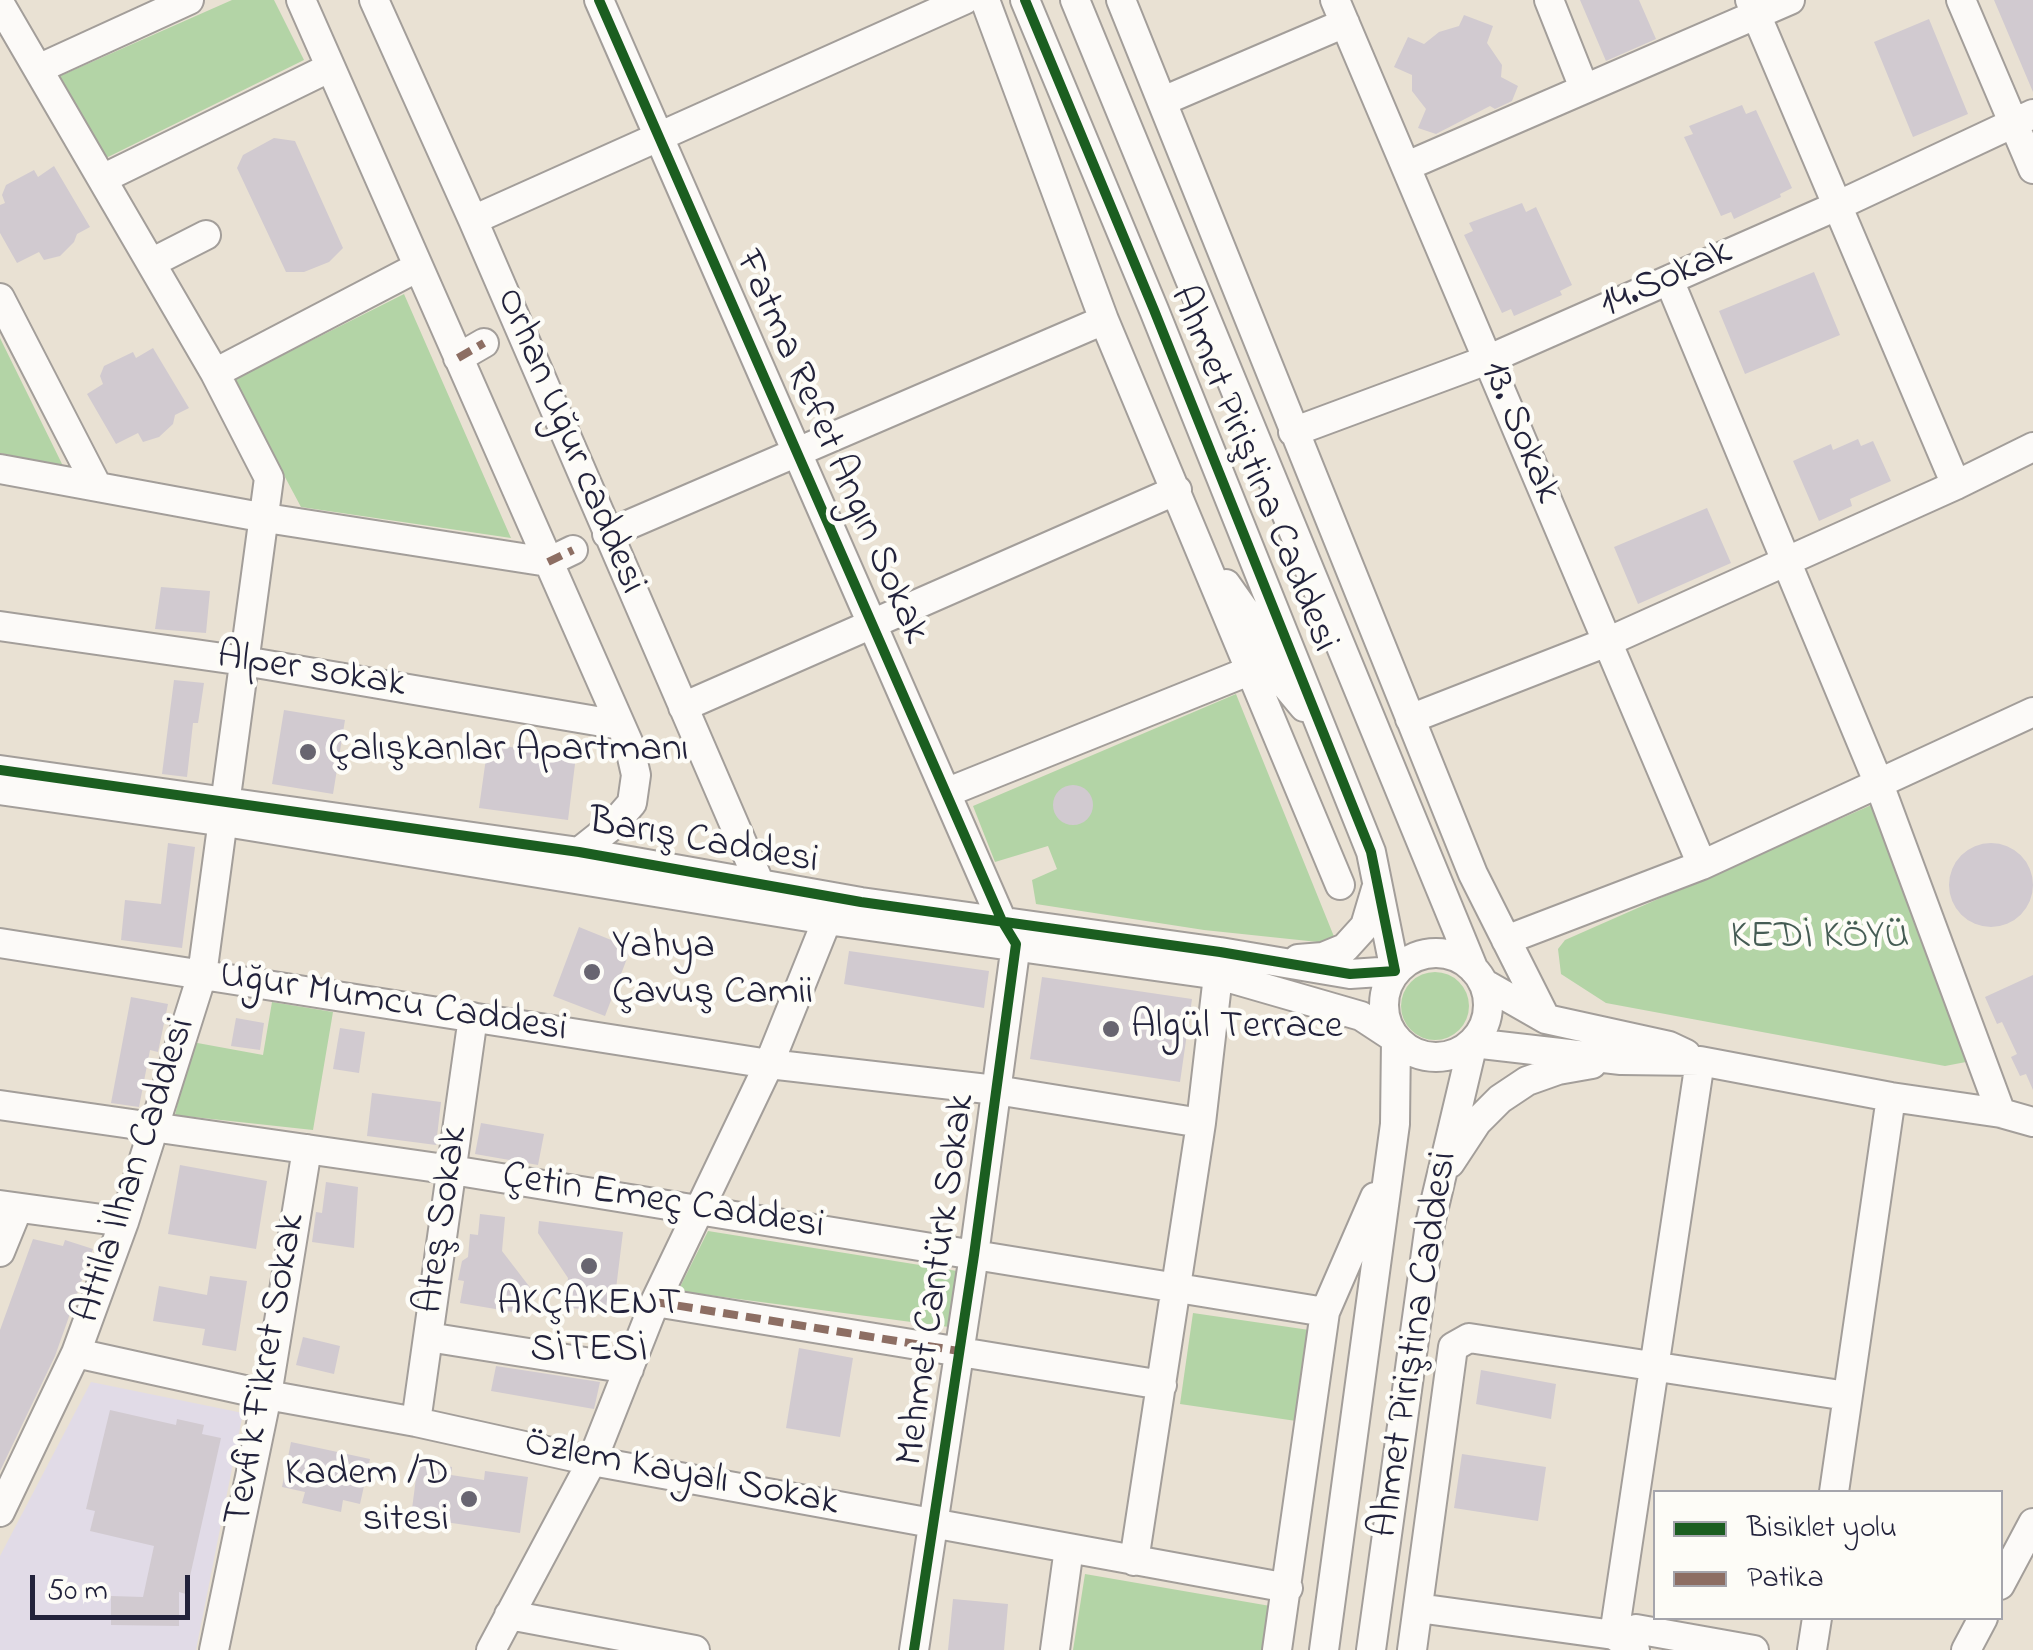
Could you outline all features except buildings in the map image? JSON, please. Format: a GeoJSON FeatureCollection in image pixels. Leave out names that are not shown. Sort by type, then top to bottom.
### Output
{"type":"FeatureCollection","features":[{"type":"Feature","properties":{"kind":"street"},"geometry":{"type":"LineString","coordinates":[[38,69],[189,0]]}},
{"type":"Feature","properties":{"kind":"street"},"geometry":{"type":"LineString","coordinates":[[300,0],[458,358],[561,556],[620,725],[636,775],[632,803],[579,852]]}},
{"type":"Feature","properties":{"kind":"street","name":"Orhan Uğur caddesi"},"geometry":{"type":"LineString","coordinates":[[374,0],[760,884]]}},
{"type":"Feature","properties":{"kind":"street","name":"Fatma Refet Angın Sokak"},"geometry":{"type":"LineString","coordinates":[[599,0],[1009,933]]}},
{"type":"Feature","properties":{"kind":"street"},"geometry":{"type":"LineString","coordinates":[[473,220],[964,0]]}},
{"type":"Feature","properties":{"kind":"street"},"geometry":{"type":"LineString","coordinates":[[985,0],[1104,320],[1340,884]]}},
{"type":"Feature","properties":{"kind":"street","name":"Ahmet Piriştina Caddesi"},"geometry":{"type":"LineString","coordinates":[[1025,0],[1372,852],[1395,971]]}},
{"type":"Feature","properties":{"kind":"street","name":"Ahmet Piriştina Caddesi"},"geometry":{"type":"LineString","coordinates":[[1074,0],[1479,976]]}},
{"type":"Feature","properties":{"kind":"street"},"geometry":{"type":"LineString","coordinates":[[1121,0],[1473,874],[1546,1019]]}},
{"type":"Feature","properties":{"kind":"street"},"geometry":{"type":"LineString","coordinates":[[1549,0],[1584,88]]}},
{"type":"Feature","properties":{"kind":"street"},"geometry":{"type":"LineString","coordinates":[[1407,166],[1584,88],[1753,7],[1790,0]]}},
{"type":"Feature","properties":{"kind":"street"},"geometry":{"type":"LineString","coordinates":[[1961,0],[2023,118],[2033,169]]}},
{"type":"Feature","properties":{"kind":"street","name":"Attila İlhan Caddesi"},"geometry":{"type":"LineString","coordinates":[[0,4],[215,373],[270,478],[202,975],[124,1222],[76,1352],[10,1471],[0,1512]]}},
{"type":"Feature","properties":{"kind":"street"},"geometry":{"type":"LineString","coordinates":[[1753,7],[1956,486]]}},
{"type":"Feature","properties":{"kind":"street"},"geometry":{"type":"LineString","coordinates":[[1163,102],[1340,11]]}},
{"type":"Feature","properties":{"kind":"street","name":"13. Sokak"},"geometry":{"type":"LineString","coordinates":[[1340,11],[1702,865]]}},
{"type":"Feature","properties":{"kind":"street"},"geometry":{"type":"LineString","coordinates":[[102,179],[330,68]]}},
{"type":"Feature","properties":{"kind":"street","name":"14.Sokak"},"geometry":{"type":"LineString","coordinates":[[1294,432],[1487,360],[1839,205],[2023,118]]}},
{"type":"Feature","properties":{"kind":"street"},"geometry":{"type":"LineString","coordinates":[[151,263],[206,235]]}},
{"type":"Feature","properties":{"kind":"street"},"geometry":{"type":"LineString","coordinates":[[215,373],[418,267]]}},
{"type":"Feature","properties":{"kind":"street"},"geometry":{"type":"LineString","coordinates":[[1669,280],[1879,784],[2001,1113]]}},
{"type":"Feature","properties":{"kind":"street"},"geometry":{"type":"LineString","coordinates":[[4,312],[97,486]]}},
{"type":"Feature","properties":{"kind":"street"},"geometry":{"type":"LineString","coordinates":[[607,534],[1104,320]]}},
{"type":"Feature","properties":{"kind":"street"},"geometry":{"type":"LineString","coordinates":[[458,358],[484,343]]}},
{"type":"Feature","properties":{"kind":"street"},"geometry":{"type":"LineString","coordinates":[[1410,718],[1607,642],[1956,486],[2033,447]]}},
{"type":"Feature","properties":{"kind":"street"},"geometry":{"type":"LineString","coordinates":[[0,468],[266,518],[561,556]]}},
{"type":"Feature","properties":{"kind":"street"},"geometry":{"type":"LineString","coordinates":[[683,706],[1177,490]]}},
{"type":"Feature","properties":{"kind":"street"},"geometry":{"type":"LineString","coordinates":[[1190,523],[1250,618],[1273,670],[1322,728]]}},
{"type":"Feature","properties":{"kind":"street","name":"Alper sokak"},"geometry":{"type":"LineString","coordinates":[[0,626],[244,661],[620,725]]}},
{"type":"Feature","properties":{"kind":"street"},"geometry":{"type":"LineString","coordinates":[[1374,630],[1374,677],[1382,748]]}},
{"type":"Feature","properties":{"kind":"street"},"geometry":{"type":"LineString","coordinates":[[948,792],[1249,671]]}},
{"type":"Feature","properties":{"kind":"street"},"geometry":{"type":"LineString","coordinates":[[1506,940],[1702,865],[2033,712]]}},
{"type":"Feature","properties":{"kind":"street","name":"Barış Caddesi"},"geometry":{"type":"LineString","coordinates":[[0,770],[828,920],[1009,933]]}},
{"type":"Feature","properties":{"kind":"street","name":"Barış Caddesi"},"geometry":{"type":"LineString","coordinates":[[0,790],[226,811],[579,852],[1009,933],[1220,963],[1278,961],[1350,974],[1395,971]]}},
{"type":"Feature","properties":{"kind":"street"},"geometry":{"type":"LineString","coordinates":[[1278,961],[1323,957],[1345,948],[1366,926],[1378,883]]}},
{"type":"Feature","properties":{"kind":"street"},"geometry":{"type":"LineString","coordinates":[[491,1650],[592,1462],[656,1302],[769,1064],[828,920]]}},
{"type":"Feature","properties":{"kind":"street","name":"Mehmet Cantürk Sokak"},"geometry":{"type":"LineString","coordinates":[[914,1650],[996,1090],[1009,933]]}},
{"type":"Feature","properties":{"kind":"street","name":"Uğur Mumcu Caddesi"},"geometry":{"type":"LineString","coordinates":[[0,943],[769,1064],[996,1090],[1201,1123]]}},
{"type":"Feature","properties":{"kind":"street"},"geometry":{"type":"LineString","coordinates":[[1479,976],[1488,999],[1488,1015],[1473,1043],[1442,1058],[1425,1057],[1396,1039],[1384,1010],[1385,994],[1395,971],[1415,958],[1430,953],[1446,954],[1546,1019],[1669,1046],[1700,1062]]}},
{"type":"Feature","properties":{"kind":"street"},"geometry":{"type":"LineString","coordinates":[[1134,1562],[1201,1123],[1220,963]]}},
{"type":"Feature","properties":{"kind":"street","name":"Barış Caddesi"},"geometry":{"type":"LineString","coordinates":[[1220,963],[1360,1016],[1396,1039]]}},
{"type":"Feature","properties":{"kind":"street","name":"Ateş Sokak"},"geometry":{"type":"LineString","coordinates":[[416,1422],[473,1018]]}},
{"type":"Feature","properties":{"kind":"street","name":"Ahmet Piriştina Caddesi"},"geometry":{"type":"LineString","coordinates":[[1324,1650],[1390,1164],[1396,1039]]}},
{"type":"Feature","properties":{"kind":"street"},"geometry":{"type":"LineString","coordinates":[[1473,1043],[1620,1060],[1700,1062],[2001,1113],[2033,1122]]}},
{"type":"Feature","properties":{"kind":"street","name":"Ahmet Piriştina Caddesi"},"geometry":{"type":"LineString","coordinates":[[1371,1650],[1438,1182],[1473,1043]]}},
{"type":"Feature","properties":{"kind":"street"},"geometry":{"type":"LineString","coordinates":[[1438,1182],[1477,1122],[1500,1098],[1526,1081],[1558,1070],[1620,1060]]}},
{"type":"Feature","properties":{"kind":"street"},"geometry":{"type":"LineString","coordinates":[[1622,1640],[1652,1367],[1700,1062]]}},
{"type":"Feature","properties":{"kind":"street"},"geometry":{"type":"LineString","coordinates":[[1834,1490],[1892,1097]]}},
{"type":"Feature","properties":{"kind":"street","name":"Çetin Emeç Caddesi"},"geometry":{"type":"LineString","coordinates":[[0,1105],[452,1170],[1326,1312]]}},
{"type":"Feature","properties":{"kind":"street","name":"Tevfik Fikret Sokak"},"geometry":{"type":"LineString","coordinates":[[214,1650],[267,1394],[307,1148]]}},
{"type":"Feature","properties":{"kind":"street"},"geometry":{"type":"LineString","coordinates":[[1277,1650],[1326,1312],[1390,1164]]}},
{"type":"Feature","properties":{"kind":"street"},"geometry":{"type":"LineString","coordinates":[[0,1252],[9,1206],[124,1222]]}},
{"type":"Feature","properties":{"kind":"street"},"geometry":{"type":"LineString","coordinates":[[1425,1260],[1434,1293],[1431,1377],[1443,1424]]}},
{"type":"Feature","properties":{"kind":"street"},"geometry":{"type":"LineString","coordinates":[[656,1302],[1162,1384]]}},
{"type":"Feature","properties":{"kind":"street"},"geometry":{"type":"LineString","coordinates":[[428,1336],[629,1369]]}},
{"type":"Feature","properties":{"kind":"street"},"geometry":{"type":"LineString","coordinates":[[1412,1650],[1453,1347],[1469,1338],[1847,1396]]}},
{"type":"Feature","properties":{"kind":"street","name":"Özlem Kayalı Sokak"},"geometry":{"type":"LineString","coordinates":[[76,1352],[592,1462],[1288,1588]]}},
{"type":"Feature","properties":{"kind":"street"},"geometry":{"type":"LineString","coordinates":[[2003,1579],[2033,1523]]}},
{"type":"Feature","properties":{"kind":"street"},"geometry":{"type":"LineString","coordinates":[[1054,1650],[1069,1548]]}},
{"type":"Feature","properties":{"kind":"street"},"geometry":{"type":"LineString","coordinates":[[1418,1608],[1575,1640],[1622,1640],[1636,1628],[1754,1650]]}},
{"type":"Feature","properties":{"kind":"street"},"geometry":{"type":"LineString","coordinates":[[509,1615],[695,1650]]}},
{"type":"Feature","properties":{"kind":"street"},"geometry":{"type":"LineString","coordinates":[[1812,1650],[1817,1620]]}},
{"type":"Feature","properties":{"kind":"street"},"geometry":{"type":"LineString","coordinates":[[1966,1650],[1982,1620]]}},
{"type":"Feature","properties":{"kind":"shaded area"},"geometry":{"type":"Polygon","coordinates":[[[91,1382],[243,1413],[196,1650],[0,1650],[0,1556],[91,1382]]]}},
{"type":"Feature","properties":{"kind":"green space"},"geometry":{"type":"Polygon","coordinates":[[[232,0],[274,0],[304,60],[106,158],[60,76],[232,0]]]}},
{"type":"Feature","properties":{"kind":"green space"},"geometry":{"type":"Polygon","coordinates":[[[404,294],[511,538],[301,507],[233,380],[404,294]]]}},
{"type":"Feature","properties":{"kind":"green space"},"geometry":{"type":"Polygon","coordinates":[[[0,338],[63,466],[0,453],[0,338]]]}},
{"type":"Feature","properties":{"kind":"green space"},"geometry":{"type":"Polygon","coordinates":[[[1236,694],[1337,944],[1204,930],[1036,904],[1032,880],[1057,869],[1048,846],[995,862],[973,806],[1236,694]]]}},
{"type":"Feature","properties":{"kind":"green space","name":"KEDİ KÖYÜ"},"geometry":{"type":"Polygon","coordinates":[[[1876,803],[1970,1048],[1966,1062],[1945,1066],[1606,1003],[1561,974],[1558,949],[1565,940],[1876,803]]]}},
{"type":"Feature","properties":{"kind":"green space"},"geometry":{"type":"Polygon","coordinates":[[[1435,972],[1448,974],[1459,982],[1467,993],[1467,1019],[1459,1030],[1448,1038],[1435,1040],[1422,1038],[1411,1030],[1403,1019],[1401,1006],[1403,993],[1411,982],[1422,974],[1435,972]]]}},
{"type":"Feature","properties":{"kind":"green space"},"geometry":{"type":"Polygon","coordinates":[[[272,1002],[333,1012],[313,1130],[175,1115],[192,1042],[263,1055],[272,1002]]]}},
{"type":"Feature","properties":{"kind":"green space"},"geometry":{"type":"Polygon","coordinates":[[[708,1231],[957,1271],[949,1327],[678,1291],[708,1231]]]}},
{"type":"Feature","properties":{"kind":"green space"},"geometry":{"type":"Polygon","coordinates":[[[1193,1313],[1316,1331],[1303,1422],[1180,1404],[1193,1313]]]}},
{"type":"Feature","properties":{"kind":"green space"},"geometry":{"type":"Polygon","coordinates":[[[1085,1574],[1276,1607],[1269,1650],[1073,1650],[1085,1574]]]}},
{"type":"Feature","properties":{"kind":"marked path"},"geometry":{"type":"LineString","coordinates":[[458,358],[484,343]]}},
{"type":"Feature","properties":{"kind":"marked path"},"geometry":{"type":"LineString","coordinates":[[548,562],[573,550]]}},
{"type":"Feature","properties":{"kind":"marked path"},"geometry":{"type":"LineString","coordinates":[[655,1302],[959,1351]]}},
{"type":"Feature","properties":{"kind":"cycle path"},"geometry":{"type":"LineString","coordinates":[[599,0],[1002,921],[1016,944],[914,1650]]}},
{"type":"Feature","properties":{"kind":"cycle path"},"geometry":{"type":"LineString","coordinates":[[0,770],[579,852],[861,902],[1350,974],[1395,971],[1371,852],[1025,0]]}},
{"type":"Feature","properties":{"kind":"place","name":"Çalışkanlar Apartmanı"},"geometry":{"type":"Point","coordinates":[308,752]}},
{"type":"Feature","properties":{"kind":"place","name":"Yahya Çavuş Camii"},"geometry":{"type":"Point","coordinates":[592,972]}},
{"type":"Feature","properties":{"kind":"place","name":"Algül Terrace"},"geometry":{"type":"Point","coordinates":[1111,1029]}},
{"type":"Feature","properties":{"kind":"place","name":"AKÇAKENT SİTESİ"},"geometry":{"type":"Point","coordinates":[589,1266]}},
{"type":"Feature","properties":{"kind":"place","name":"Kadem /D sitesi"},"geometry":{"type":"Point","coordinates":[469,1499]}}]}
